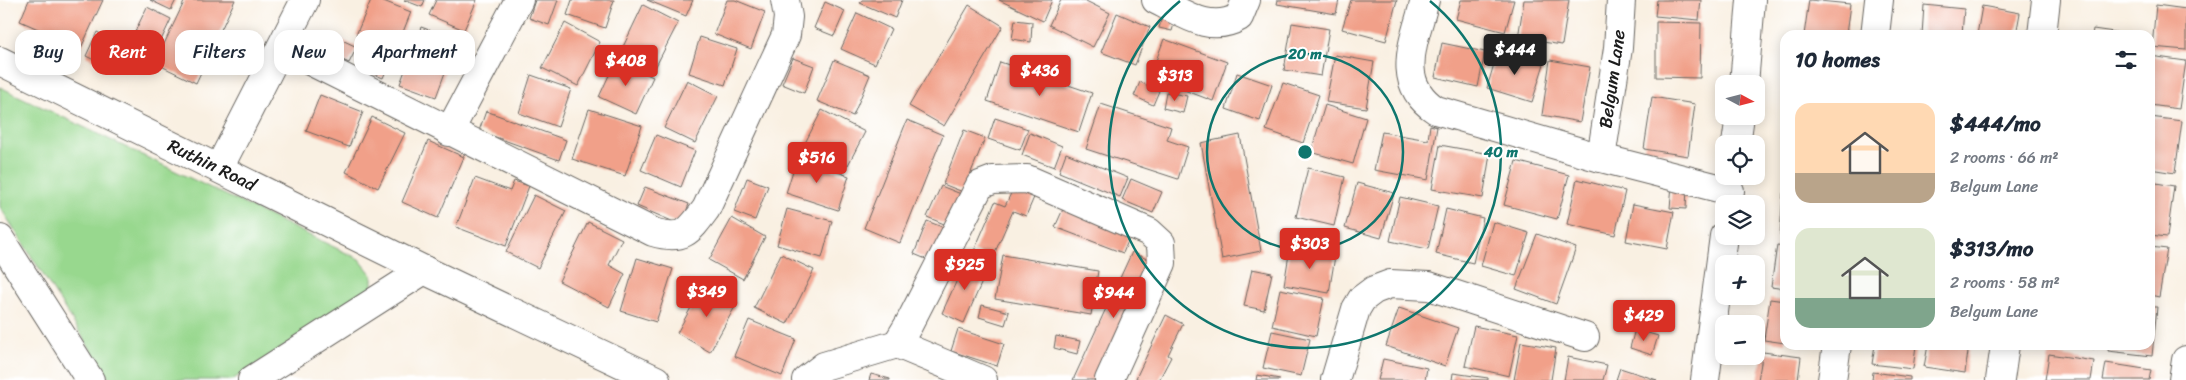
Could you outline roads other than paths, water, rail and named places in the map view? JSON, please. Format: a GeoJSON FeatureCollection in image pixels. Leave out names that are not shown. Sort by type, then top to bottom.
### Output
{"type":"FeatureCollection","features":[{"type":"Feature","properties":{"kind":"street"},"geometry":{"type":"LineString","coordinates":[[290,30],[305,0]]}},
{"type":"Feature","properties":{"kind":"street"},"geometry":{"type":"LineString","coordinates":[[450,132],[519,0]]}},
{"type":"Feature","properties":{"kind":"street"},"geometry":{"type":"LineString","coordinates":[[337,75],[653,232],[668,236],[681,236],[693,227],[706,208],[786,35],[788,17],[785,0]]}},
{"type":"Feature","properties":{"kind":"street"},"geometry":{"type":"LineString","coordinates":[[1156,0],[1195,20],[1222,25],[1239,17],[1246,0]]}},
{"type":"Feature","properties":{"kind":"street"},"geometry":{"type":"LineString","coordinates":[[1425,0],[1413,48],[1410,70],[1412,86],[1436,110],[1601,158],[1730,190]]}},
{"type":"Feature","properties":{"kind":"street","name":"Belgum Lane"},"geometry":{"type":"LineString","coordinates":[[1601,158],[1618,48],[1621,0]]}},
{"type":"Feature","properties":{"kind":"street"},"geometry":{"type":"LineString","coordinates":[[1745,75],[1750,0]]}},
{"type":"Feature","properties":{"kind":"street"},"geometry":{"type":"LineString","coordinates":[[1876,30],[1879,0]]}},
{"type":"Feature","properties":{"kind":"street"},"geometry":{"type":"LineString","coordinates":[[2043,30],[2046,0]]}},
{"type":"Feature","properties":{"kind":"street","name":"Ruthin Road"},"geometry":{"type":"LineString","coordinates":[[0,61],[424,270],[656,380]]}},
{"type":"Feature","properties":{"kind":"street"},"geometry":{"type":"LineString","coordinates":[[219,168],[274,62]]}},
{"type":"Feature","properties":{"kind":"street"},"geometry":{"type":"LineString","coordinates":[[896,344],[909,324],[980,185],[993,180],[1027,179],[1149,232],[1161,243],[1162,264],[1109,380]]}},
{"type":"Feature","properties":{"kind":"street"},"geometry":{"type":"LineString","coordinates":[[0,239],[90,380]]}},
{"type":"Feature","properties":{"kind":"street"},"geometry":{"type":"LineString","coordinates":[[1705,380],[1723,245]]}},
{"type":"Feature","properties":{"kind":"street"},"geometry":{"type":"LineString","coordinates":[[252,380],[424,270]]}},
{"type":"Feature","properties":{"kind":"street"},"geometry":{"type":"LineString","coordinates":[[1335,380],[1356,308],[1362,299],[1374,290],[1390,284],[1429,286],[1585,337]]}},
{"type":"Feature","properties":{"kind":"street"},"geometry":{"type":"LineString","coordinates":[[806,380],[824,366],[896,344],[984,380]]}},
{"type":"Feature","properties":{"kind":"street"},"geometry":{"type":"LineString","coordinates":[[1832,380],[1836,350]]}},
{"type":"Feature","properties":{"kind":"street"},"geometry":{"type":"LineString","coordinates":[[2000,380],[2004,350]]}},
{"type":"Feature","properties":{"kind":"street"},"geometry":{"type":"LineString","coordinates":[[2183,380],[2186,360]]}}]}
